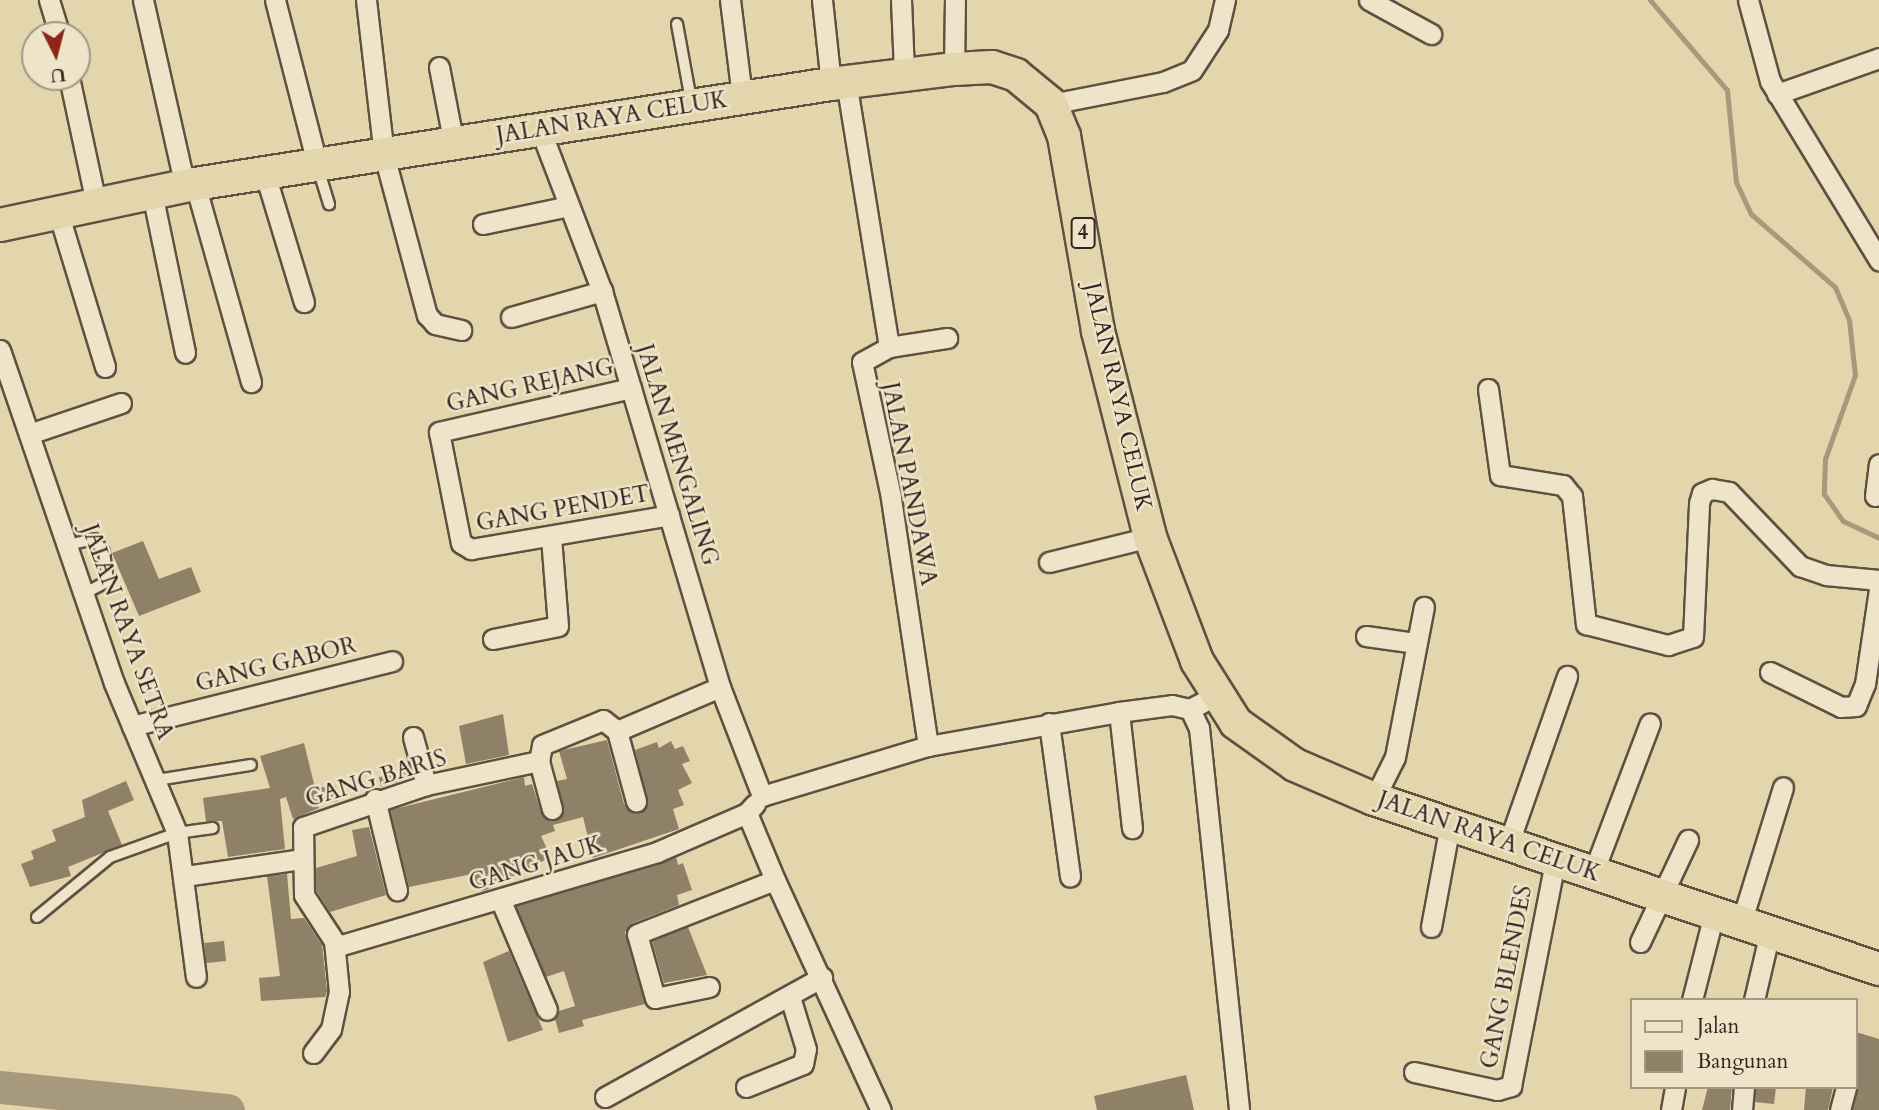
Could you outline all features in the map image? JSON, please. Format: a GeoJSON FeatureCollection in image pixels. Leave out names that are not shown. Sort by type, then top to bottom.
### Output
{"type":"FeatureCollection","features":[{"type":"Feature","properties":{"kind":"highway","name":"JALAN RAYA CELUK"},"geometry":{"type":"LineString","coordinates":[[0,225],[190,185],[454,145],[690,97],[742,97],[904,73],[954,69],[992,67],[1016,75],[1051,104],[1064,136],[1098,331],[1150,537],[1180,623],[1202,702],[1294,765],[1374,799],[1509,842],[1555,861],[1879,969]]}},
{"type":"Feature","properties":{"kind":"street"},"geometry":{"type":"LineString","coordinates":[[49,0],[56,21]]}},
{"type":"Feature","properties":{"kind":"street"},"geometry":{"type":"LineString","coordinates":[[143,0],[190,185],[251,382]]}},
{"type":"Feature","properties":{"kind":"street"},"geometry":{"type":"LineString","coordinates":[[275,0],[317,164]]}},
{"type":"Feature","properties":{"kind":"street"},"geometry":{"type":"LineString","coordinates":[[366,0],[384,155],[427,315],[435,324],[461,330]]}},
{"type":"Feature","properties":{"kind":"street"},"geometry":{"type":"LineString","coordinates":[[730,0],[742,97]]}},
{"type":"Feature","properties":{"kind":"street"},"geometry":{"type":"LineString","coordinates":[[822,0],[889,347],[947,338]]}},
{"type":"Feature","properties":{"kind":"street"},"geometry":{"type":"LineString","coordinates":[[901,0],[904,73]]}},
{"type":"Feature","properties":{"kind":"street"},"geometry":{"type":"LineString","coordinates":[[954,69],[955,0]]}},
{"type":"Feature","properties":{"kind":"street"},"geometry":{"type":"LineString","coordinates":[[1051,104],[1163,82],[1192,70],[1218,30],[1225,0]]}},
{"type":"Feature","properties":{"kind":"street"},"geometry":{"type":"LineString","coordinates":[[1369,0],[1431,34]]}},
{"type":"Feature","properties":{"kind":"street"},"geometry":{"type":"LineString","coordinates":[[1748,0],[1777,94],[1879,260]]}},
{"type":"Feature","properties":{"kind":"street"},"geometry":{"type":"LineString","coordinates":[[1777,94],[1879,58]]}},
{"type":"Feature","properties":{"kind":"street"},"geometry":{"type":"LineString","coordinates":[[439,67],[454,145]]}},
{"type":"Feature","properties":{"kind":"street"},"geometry":{"type":"LineString","coordinates":[[72,91],[96,203]]}},
{"type":"Feature","properties":{"kind":"street","name":"JALAN MENGALING"},"geometry":{"type":"LineString","coordinates":[[540,129],[602,291],[720,687],[762,796]]}},
{"type":"Feature","properties":{"kind":"street"},"geometry":{"type":"LineString","coordinates":[[265,174],[304,302]]}},
{"type":"Feature","properties":{"kind":"street"},"geometry":{"type":"LineString","coordinates":[[152,193],[185,353]]}},
{"type":"Feature","properties":{"kind":"street"},"geometry":{"type":"LineString","coordinates":[[483,224],[569,206]]}},
{"type":"Feature","properties":{"kind":"street"},"geometry":{"type":"LineString","coordinates":[[58,212],[105,367]]}},
{"type":"Feature","properties":{"kind":"street"},"geometry":{"type":"LineString","coordinates":[[511,317],[602,291]]}},
{"type":"Feature","properties":{"kind":"street","name":"JALAN PANDAWA"},"geometry":{"type":"LineString","coordinates":[[889,347],[862,365],[891,497],[928,746]]}},
{"type":"Feature","properties":{"kind":"street","name":"JALAN RAYA SETRA"},"geometry":{"type":"LineString","coordinates":[[0,350],[132,726],[177,833],[185,876],[196,976]]}},
{"type":"Feature","properties":{"kind":"street","name":"GANG REJANG"},"geometry":{"type":"LineString","coordinates":[[464,548],[439,432],[631,388]]}},
{"type":"Feature","properties":{"kind":"street"},"geometry":{"type":"LineString","coordinates":[[1488,389],[1500,475],[1563,485],[1572,496],[1586,624],[1668,645],[1693,637],[1699,503],[1702,493],[1712,489],[1728,492],[1800,566],[1826,575],[1879,580]]}},
{"type":"Feature","properties":{"kind":"street"},"geometry":{"type":"LineString","coordinates":[[29,434],[121,403]]}},
{"type":"Feature","properties":{"kind":"street"},"geometry":{"type":"LineString","coordinates":[[1875,496],[1879,464]]}},
{"type":"Feature","properties":{"kind":"street","name":"GANG PENDET"},"geometry":{"type":"LineString","coordinates":[[464,548],[551,537],[669,515]]}},
{"type":"Feature","properties":{"kind":"street"},"geometry":{"type":"LineString","coordinates":[[492,639],[558,626],[551,537]]}},
{"type":"Feature","properties":{"kind":"street"},"geometry":{"type":"LineString","coordinates":[[1049,562],[1150,537]]}},
{"type":"Feature","properties":{"kind":"street"},"geometry":{"type":"LineString","coordinates":[[1770,672],[1841,707],[1856,706],[1865,684],[1879,589]]}},
{"type":"Feature","properties":{"kind":"street"},"geometry":{"type":"LineString","coordinates":[[1374,799],[1395,757],[1424,607]]}},
{"type":"Feature","properties":{"kind":"street"},"geometry":{"type":"LineString","coordinates":[[1366,636],[1415,643]]}},
{"type":"Feature","properties":{"kind":"street","name":"GANG GABOR"},"geometry":{"type":"LineString","coordinates":[[132,726],[392,661]]}},
{"type":"Feature","properties":{"kind":"street"},"geometry":{"type":"LineString","coordinates":[[1509,842],[1567,676]]}},
{"type":"Feature","properties":{"kind":"street"},"geometry":{"type":"LineString","coordinates":[[617,731],[720,687]]}},
{"type":"Feature","properties":{"kind":"street"},"geometry":{"type":"LineString","coordinates":[[881,1110],[747,813],[762,796],[928,746],[1049,723],[1202,702],[1199,728],[1239,1110]]}},
{"type":"Feature","properties":{"kind":"street"},"geometry":{"type":"LineString","coordinates":[[1119,712],[1132,828]]}},
{"type":"Feature","properties":{"kind":"street"},"geometry":{"type":"LineString","coordinates":[[552,808],[539,761],[545,743],[598,720],[617,731],[636,801]]}},
{"type":"Feature","properties":{"kind":"street"},"geometry":{"type":"LineString","coordinates":[[1049,723],[1070,877]]}},
{"type":"Feature","properties":{"kind":"street"},"geometry":{"type":"LineString","coordinates":[[1592,873],[1650,723]]}},
{"type":"Feature","properties":{"kind":"street"},"geometry":{"type":"LineString","coordinates":[[413,737],[426,785]]}},
{"type":"Feature","properties":{"kind":"street","name":"GANG BARIS"},"geometry":{"type":"LineString","coordinates":[[313,1053],[331,1029],[339,1002],[335,947],[316,906],[307,903],[301,832],[307,824],[375,799],[426,785],[539,761]]}},
{"type":"Feature","properties":{"kind":"street"},"geometry":{"type":"LineString","coordinates":[[1693,998],[1742,923],[1783,787]]}},
{"type":"Feature","properties":{"kind":"street"},"geometry":{"type":"LineString","coordinates":[[375,799],[397,890]]}},
{"type":"Feature","properties":{"kind":"street","name":"GANG JAUK"},"geometry":{"type":"LineString","coordinates":[[335,947],[501,901],[657,852],[747,813]]}},
{"type":"Feature","properties":{"kind":"street"},"geometry":{"type":"LineString","coordinates":[[1431,928],[1450,824]]}},
{"type":"Feature","properties":{"kind":"street"},"geometry":{"type":"LineString","coordinates":[[1640,942],[1664,897],[1688,840]]}},
{"type":"Feature","properties":{"kind":"street"},"geometry":{"type":"LineString","coordinates":[[185,876],[302,859]]}},
{"type":"Feature","properties":{"kind":"street","name":"GANG BLENDES"},"geometry":{"type":"LineString","coordinates":[[1414,1072],[1497,1090],[1511,1086],[1555,861]]}},
{"type":"Feature","properties":{"kind":"street"},"geometry":{"type":"LineString","coordinates":[[709,987],[655,998],[637,934],[775,880]]}},
{"type":"Feature","properties":{"kind":"street"},"geometry":{"type":"LineString","coordinates":[[501,901],[547,1010]]}},
{"type":"Feature","properties":{"kind":"street"},"geometry":{"type":"LineString","coordinates":[[1742,923],[1754,998]]}},
{"type":"Feature","properties":{"kind":"street"},"geometry":{"type":"LineString","coordinates":[[605,1097],[822,977]]}},
{"type":"Feature","properties":{"kind":"street"},"geometry":{"type":"LineString","coordinates":[[746,1087],[803,1064],[806,1049],[790,997]]}},
{"type":"Feature","properties":{"kind":"street"},"geometry":{"type":"LineString","coordinates":[[1671,1110],[1675,1089]]}},
{"type":"Feature","properties":{"kind":"street"},"geometry":{"type":"LineString","coordinates":[[1742,1110],[1744,1089]]}},
{"type":"Feature","properties":{"kind":"street"},"geometry":{"type":"LineString","coordinates":[[1840,1110],[1845,1089]]}},
{"type":"Feature","properties":{"kind":"lane"},"geometry":{"type":"LineString","coordinates":[[677,24],[690,97]]}},
{"type":"Feature","properties":{"kind":"lane"},"geometry":{"type":"LineString","coordinates":[[317,164],[329,204]]}},
{"type":"Feature","properties":{"kind":"lane"},"geometry":{"type":"LineString","coordinates":[[68,545],[94,539],[104,552],[108,581],[84,594]]}},
{"type":"Feature","properties":{"kind":"lane"},"geometry":{"type":"LineString","coordinates":[[156,780],[251,765]]}},
{"type":"Feature","properties":{"kind":"lane"},"geometry":{"type":"LineString","coordinates":[[37,917],[110,858],[177,833],[213,828]]}},
{"type":"Feature","properties":{"kind":"building"},"geometry":{"type":"Polygon","coordinates":[[[143,541],[159,579],[191,567],[201,592],[139,616],[112,553],[143,541]]]}},
{"type":"Feature","properties":{"kind":"building"},"geometry":{"type":"Polygon","coordinates":[[[503,714],[509,755],[466,764],[459,726],[503,714]]]}},
{"type":"Feature","properties":{"kind":"building"},"geometry":{"type":"Polygon","coordinates":[[[607,740],[624,804],[634,813],[648,803],[635,750],[657,742],[659,748],[671,741],[675,749],[683,746],[690,761],[682,764],[692,783],[678,790],[684,805],[673,809],[679,829],[593,858],[583,817],[553,825],[555,831],[541,836],[551,857],[486,890],[481,891],[472,874],[409,887],[390,810],[524,777],[525,786],[532,784],[543,817],[556,821],[564,811],[557,781],[567,779],[559,751],[607,740]]]}},
{"type":"Feature","properties":{"kind":"building"},"geometry":{"type":"Polygon","coordinates":[[[304,743],[315,788],[336,786],[338,801],[318,804],[319,808],[293,819],[286,797],[280,799],[285,849],[228,857],[222,821],[206,821],[203,798],[270,788],[260,756],[304,743]]]}},
{"type":"Feature","properties":{"kind":"building"},"geometry":{"type":"Polygon","coordinates":[[[410,772],[411,777],[381,787],[379,777],[410,772]]]}},
{"type":"Feature","properties":{"kind":"building"},"geometry":{"type":"Polygon","coordinates":[[[126,781],[134,800],[108,811],[122,845],[68,867],[71,876],[30,887],[21,864],[34,859],[31,851],[56,841],[52,830],[85,817],[82,800],[126,781]]]}},
{"type":"Feature","properties":{"kind":"building"},"geometry":{"type":"Polygon","coordinates":[[[369,827],[386,895],[330,912],[316,890],[316,868],[357,856],[352,830],[369,827]]]}},
{"type":"Feature","properties":{"kind":"building"},"geometry":{"type":"Polygon","coordinates":[[[676,857],[678,865],[683,863],[692,890],[677,895],[679,905],[633,923],[625,932],[645,1004],[582,1020],[584,1026],[559,1033],[555,1019],[559,1011],[575,1006],[564,971],[546,977],[516,906],[676,857]]]}},
{"type":"Feature","properties":{"kind":"building"},"geometry":{"type":"Polygon","coordinates":[[[287,874],[291,919],[304,918],[322,945],[327,991],[325,997],[261,1001],[259,978],[280,976],[267,876],[287,874]]]}},
{"type":"Feature","properties":{"kind":"building"},"geometry":{"type":"Polygon","coordinates":[[[688,927],[707,975],[664,983],[652,941],[688,927]]]}},
{"type":"Feature","properties":{"kind":"building"},"geometry":{"type":"Polygon","coordinates":[[[224,941],[226,961],[206,963],[204,943],[224,941]]]}},
{"type":"Feature","properties":{"kind":"building"},"geometry":{"type":"Polygon","coordinates":[[[509,951],[543,1030],[508,1042],[483,962],[509,951]]]}},
{"type":"Feature","properties":{"kind":"building"},"geometry":{"type":"Polygon","coordinates":[[[1858,1033],[1879,1039],[1879,1110],[1853,1110],[1858,1089],[1858,1033]]]}},
{"type":"Feature","properties":{"kind":"building"},"geometry":{"type":"Polygon","coordinates":[[[1186,1075],[1194,1110],[1097,1110],[1094,1096],[1186,1075]]]}},
{"type":"Feature","properties":{"kind":"building"},"geometry":{"type":"Polygon","coordinates":[[[1707,1089],[1732,1089],[1730,1110],[1702,1110],[1707,1089]]]}},
{"type":"Feature","properties":{"kind":"building"},"geometry":{"type":"Polygon","coordinates":[[[1756,1089],[1776,1089],[1774,1104],[1755,1102],[1756,1089]]]}},
{"type":"Feature","properties":{"kind":"building"},"geometry":{"type":"Polygon","coordinates":[[[1806,1089],[1833,1089],[1828,1110],[1804,1110],[1806,1089]]]}},
{"type":"Feature","properties":{"kind":"waterway"},"geometry":{"type":"LineString","coordinates":[[1650,0],[1727,90],[1736,182],[1751,214],[1835,287],[1849,320],[1855,375],[1825,459],[1824,494],[1843,521],[1879,538]]}},
{"type":"Feature","properties":{"kind":"waterway"},"geometry":{"type":"LineString","coordinates":[[0,1087],[228,1110]]}}]}
